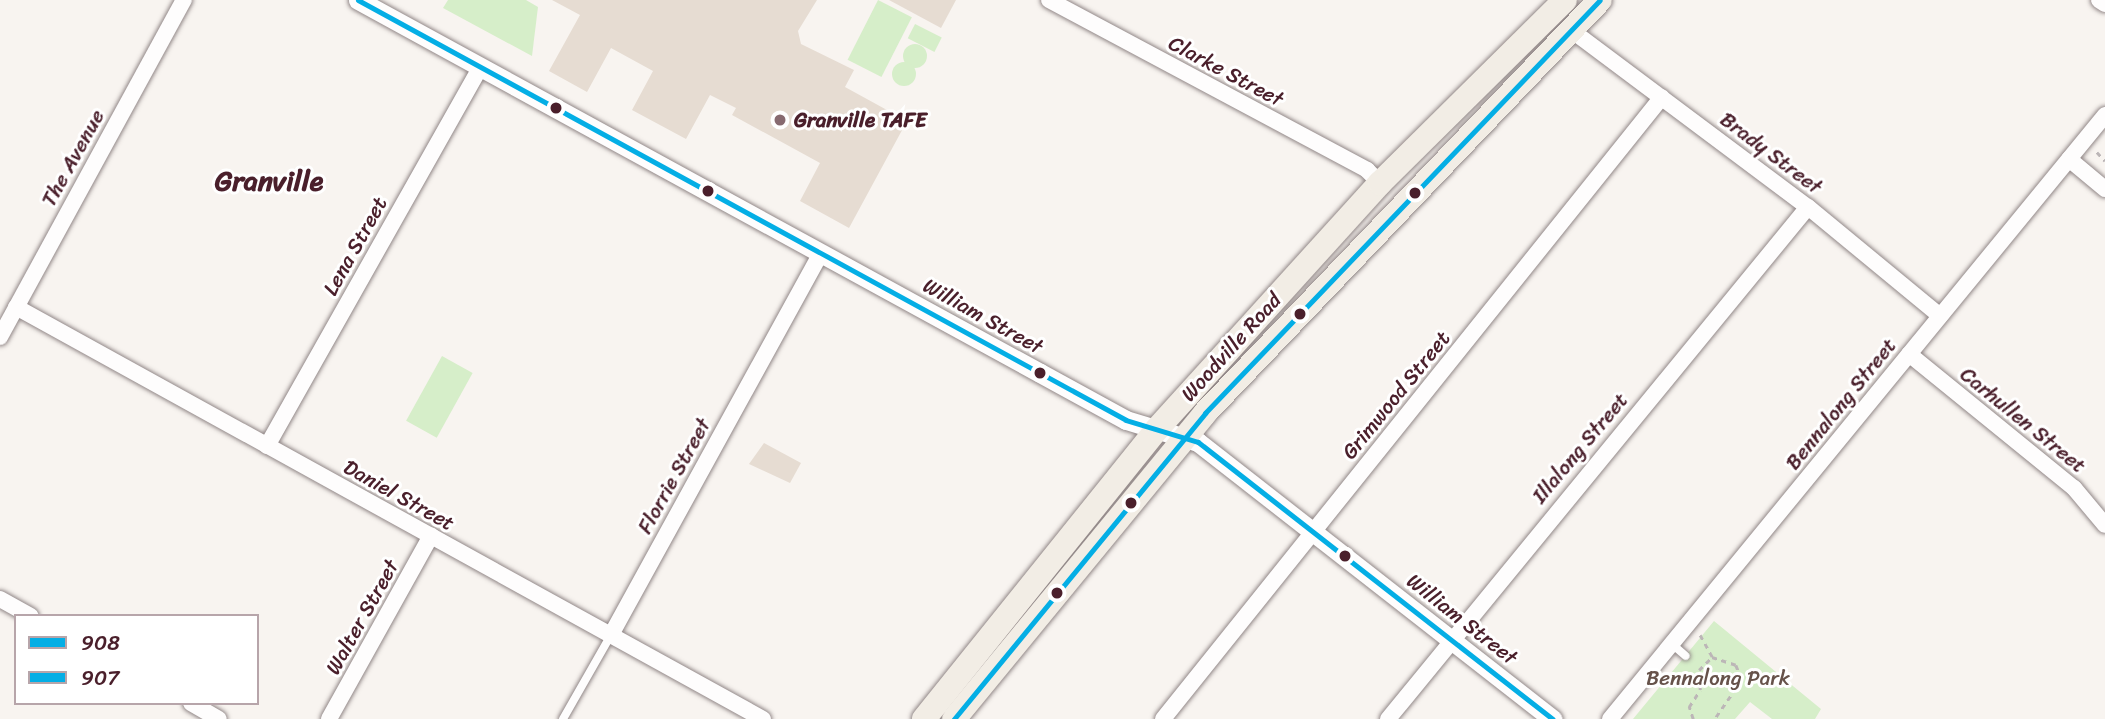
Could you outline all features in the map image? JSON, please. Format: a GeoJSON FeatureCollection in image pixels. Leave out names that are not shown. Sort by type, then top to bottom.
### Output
{"type":"FeatureCollection","features":[{"type":"Feature","properties":{"kind":"main road","name":"Woodville Road"},"geometry":{"type":"LineString","coordinates":[[925,719],[1157,429],[1381,183],[1565,0]]}},
{"type":"Feature","properties":{"kind":"main road","name":"Woodville Road"},"geometry":{"type":"LineString","coordinates":[[954,719],[1183,436],[1600,0]]}},
{"type":"Feature","properties":{"kind":"street","name":"The Avenue"},"geometry":{"type":"LineString","coordinates":[[0,337],[184,0]]}},
{"type":"Feature","properties":{"kind":"street","name":"William Street"},"geometry":{"type":"LineString","coordinates":[[358,0],[1126,420],[1183,436],[1314,531],[1553,719]]}},
{"type":"Feature","properties":{"kind":"street","name":"Clarke Street"},"geometry":{"type":"LineString","coordinates":[[1049,0],[1367,170],[1381,183]]}},
{"type":"Feature","properties":{"kind":"street"},"geometry":{"type":"LineString","coordinates":[[2099,0],[2105,4]]}},
{"type":"Feature","properties":{"kind":"street","name":"Brady Street"},"geometry":{"type":"LineString","coordinates":[[1571,30],[1808,207],[1940,316]]}},
{"type":"Feature","properties":{"kind":"street","name":"Lena Street"},"geometry":{"type":"LineString","coordinates":[[267,446],[480,68]]}},
{"type":"Feature","properties":{"kind":"street","name":"Grimwood Street"},"geometry":{"type":"LineString","coordinates":[[1163,719],[1662,97]]}},
{"type":"Feature","properties":{"kind":"street","name":"Bennalong Street"},"geometry":{"type":"LineString","coordinates":[[1610,719],[2105,115]]}},
{"type":"Feature","properties":{"kind":"street"},"geometry":{"type":"LineString","coordinates":[[2068,159],[2105,189]]}},
{"type":"Feature","properties":{"kind":"street","name":"Illalong Street"},"geometry":{"type":"LineString","coordinates":[[1388,719],[1450,638],[1808,207]]}},
{"type":"Feature","properties":{"kind":"street","name":"Florrie Street"},"geometry":{"type":"LineString","coordinates":[[611,635],[821,253]]}},
{"type":"Feature","properties":{"kind":"street","name":"Daniel Street"},"geometry":{"type":"LineString","coordinates":[[16,307],[763,719]]}},
{"type":"Feature","properties":{"kind":"street","name":"Carhullen Street"},"geometry":{"type":"LineString","coordinates":[[1909,354],[2074,488],[2105,525]]}},
{"type":"Feature","properties":{"kind":"street","name":"Walter Street"},"geometry":{"type":"LineString","coordinates":[[328,719],[431,536]]}},
{"type":"Feature","properties":{"kind":"street"},"geometry":{"type":"LineString","coordinates":[[0,599],[27,614]]}},
{"type":"Feature","properties":{"kind":"street"},"geometry":{"type":"LineString","coordinates":[[194,705],[219,719]]}},
{"type":"Feature","properties":{"kind":"lane","name":"Florrie Street"},"geometry":{"type":"LineString","coordinates":[[563,719],[611,635]]}},
{"type":"Feature","properties":{"kind":"lane"},"geometry":{"type":"LineString","coordinates":[[1672,644],[1686,656]]}},
{"type":"Feature","properties":{"kind":"path"},"geometry":{"type":"LineString","coordinates":[[2096,154],[2105,161]]}},
{"type":"Feature","properties":{"kind":"path"},"geometry":{"type":"LineString","coordinates":[[1700,634],[1712,657],[1736,665],[1742,680],[1715,719]]}},
{"type":"Feature","properties":{"kind":"path"},"geometry":{"type":"LineString","coordinates":[[1693,719],[1689,707],[1700,690],[1699,670],[1712,657]]}},
{"type":"Feature","properties":{"kind":"green space"},"geometry":{"type":"Polygon","coordinates":[[[448,0],[526,0],[538,7],[532,56],[443,8],[448,0]]]}},
{"type":"Feature","properties":{"kind":"green space"},"geometry":{"type":"Polygon","coordinates":[[[878,0],[912,17],[881,77],[848,60],[878,0]]]}},
{"type":"Feature","properties":{"kind":"green space"},"geometry":{"type":"Polygon","coordinates":[[[915,24],[942,38],[934,52],[908,38],[915,24]]]}},
{"type":"Feature","properties":{"kind":"green space"},"geometry":{"type":"Polygon","coordinates":[[[915,44],[924,47],[927,56],[924,65],[915,68],[906,65],[903,56],[906,47],[915,44]]]}},
{"type":"Feature","properties":{"kind":"green space"},"geometry":{"type":"Polygon","coordinates":[[[904,62],[913,65],[916,74],[913,83],[904,86],[895,83],[892,74],[895,65],[904,62]]]}},
{"type":"Feature","properties":{"kind":"green space"},"geometry":{"type":"Polygon","coordinates":[[[442,356],[473,373],[437,438],[406,421],[442,356]]]}},
{"type":"Feature","properties":{"kind":"green space","name":"Bennalong Park"},"geometry":{"type":"Polygon","coordinates":[[[1714,621],[1821,709],[1815,719],[1772,719],[1750,702],[1735,719],[1633,719],[1714,621]]]}},
{"type":"Feature","properties":{"kind":"building"},"geometry":{"type":"Polygon","coordinates":[[[552,0],[817,0],[798,31],[801,44],[854,70],[845,87],[907,121],[849,228],[800,201],[820,163],[732,115],[736,108],[710,95],[686,139],[632,110],[653,71],[611,48],[587,92],[549,71],[580,15],[552,0]]]}},
{"type":"Feature","properties":{"kind":"building"},"geometry":{"type":"Polygon","coordinates":[[[889,0],[956,0],[941,28],[889,0]]]}},
{"type":"Feature","properties":{"kind":"building"},"geometry":{"type":"Polygon","coordinates":[[[764,443],[801,463],[790,483],[749,464],[764,443]]]}},
{"type":"Feature","properties":{"kind":"transit line","name":"908"},"geometry":{"type":"LineString","coordinates":[[358,0],[1126,420],[1198,442],[1553,719]]}},
{"type":"Feature","properties":{"kind":"transit line","name":"907"},"geometry":{"type":"LineString","coordinates":[[954,719],[1205,413],[1600,0]]}},
{"type":"Feature","properties":{"kind":"place","name":"Granville TAFE"},"geometry":{"type":"Point","coordinates":[780,120]}},
{"type":"Feature","properties":{"kind":"district","name":"Granville"},"geometry":{"type":"Point","coordinates":[269,181]}}]}
